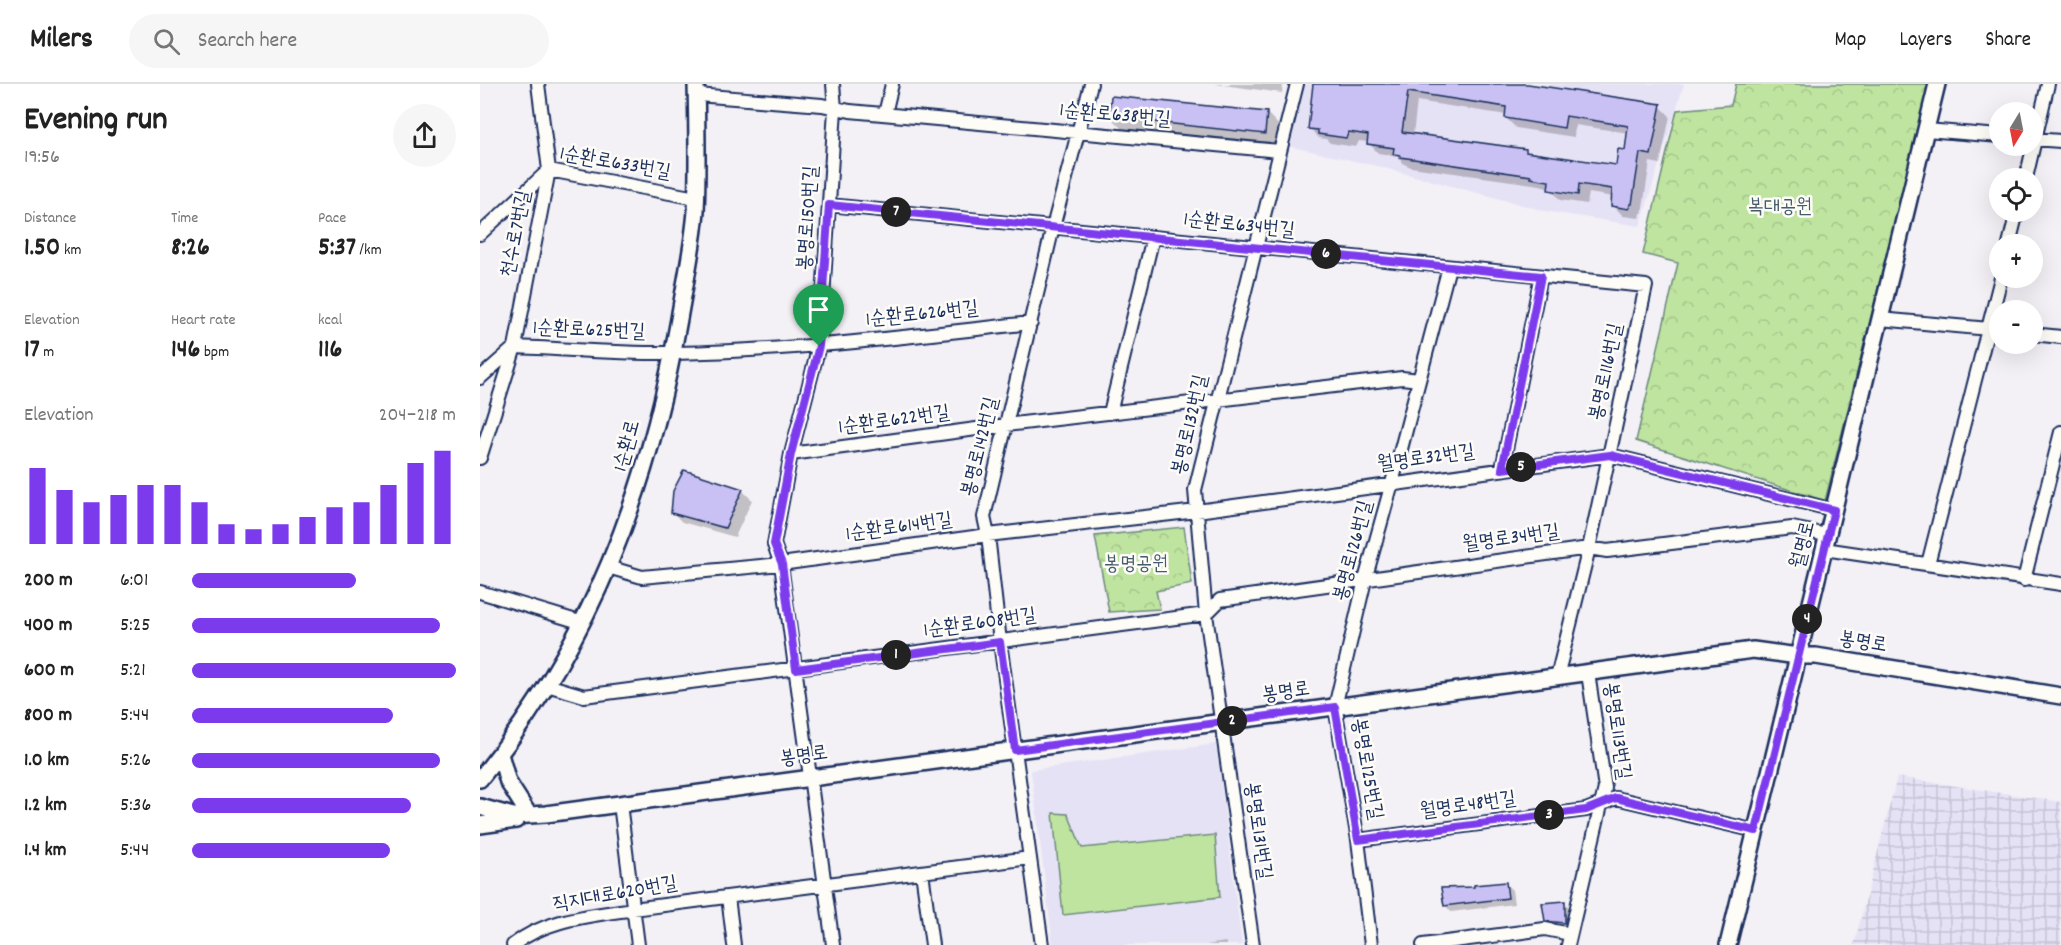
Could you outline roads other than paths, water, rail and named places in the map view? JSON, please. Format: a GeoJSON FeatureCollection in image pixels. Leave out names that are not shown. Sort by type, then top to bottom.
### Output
{"type":"FeatureCollection","features":[{"type":"Feature","properties":{"kind":"street","name":"천수로7번길"},"geometry":{"type":"LineString","coordinates":[[480,458],[515,347],[549,170],[538,84]]}},
{"type":"Feature","properties":{"kind":"street","name":"봉명로150번길"},"geometry":{"type":"LineString","coordinates":[[833,84],[835,109],[819,346],[791,454],[774,544],[782,564],[833,945]]}},
{"type":"Feature","properties":{"kind":"street"},"geometry":{"type":"LineString","coordinates":[[885,114],[892,84]]}},
{"type":"Feature","properties":{"kind":"street","name":"봉명로142번길"},"geometry":{"type":"LineString","coordinates":[[1042,945],[984,517],[1053,227],[1091,84]]}},
{"type":"Feature","properties":{"kind":"street","name":"봉명로132번길"},"geometry":{"type":"LineString","coordinates":[[1221,723],[1206,614],[1195,490],[1297,84]]}},
{"type":"Feature","properties":{"kind":"street","name":"월명로"},"geometry":{"type":"LineString","coordinates":[[1728,945],[1937,84]]}},
{"type":"Feature","properties":{"kind":"street"},"geometry":{"type":"LineString","coordinates":[[2043,104],[2048,84]]}},
{"type":"Feature","properties":{"kind":"street","name":"1순환로638번길"},"geometry":{"type":"LineString","coordinates":[[697,90],[822,105],[835,109],[1280,152]]}},
{"type":"Feature","properties":{"kind":"street","name":"1순환로"},"geometry":{"type":"LineString","coordinates":[[480,779],[547,685],[583,623],[639,487],[673,353],[687,274],[696,198],[697,90]]}},
{"type":"Feature","properties":{"kind":"street"},"geometry":{"type":"LineString","coordinates":[[1926,130],[1989,135]]}},
{"type":"Feature","properties":{"kind":"street"},"geometry":{"type":"LineString","coordinates":[[2043,140],[2061,141]]}},
{"type":"Feature","properties":{"kind":"street","name":"1순환로633번길"},"geometry":{"type":"LineString","coordinates":[[480,234],[549,170],[696,198]]}},
{"type":"Feature","properties":{"kind":"street","name":"1순환로634번길"},"geometry":{"type":"LineString","coordinates":[[829,205],[1646,286]]}},
{"type":"Feature","properties":{"kind":"street"},"geometry":{"type":"LineString","coordinates":[[1110,413],[1154,237]]}},
{"type":"Feature","properties":{"kind":"street","name":"봉명로126번길"},"geometry":{"type":"LineString","coordinates":[[1335,707],[1365,580],[1449,267]]}},
{"type":"Feature","properties":{"kind":"street"},"geometry":{"type":"LineString","coordinates":[[1502,469],[1541,276]]}},
{"type":"Feature","properties":{"kind":"street","name":"봉명로116번길"},"geometry":{"type":"LineString","coordinates":[[1557,677],[1589,548],[1646,286]]}},
{"type":"Feature","properties":{"kind":"street"},"geometry":{"type":"LineString","coordinates":[[1880,319],[1989,330]]}},
{"type":"Feature","properties":{"kind":"street","name":"1순환로626번길"},"geometry":{"type":"LineString","coordinates":[[673,353],[819,346],[1031,323]]}},
{"type":"Feature","properties":{"kind":"street"},"geometry":{"type":"LineString","coordinates":[[2043,335],[2061,336]]}},
{"type":"Feature","properties":{"kind":"street"},"geometry":{"type":"LineString","coordinates":[[1928,564],[1959,441],[1989,346]]}},
{"type":"Feature","properties":{"kind":"street","name":"1순환로625번길"},"geometry":{"type":"LineString","coordinates":[[480,378],[515,347],[673,353]]}},
{"type":"Feature","properties":{"kind":"street","name":"1순환로622번길"},"geometry":{"type":"LineString","coordinates":[[791,454],[1006,425],[1402,378],[1419,380]]}},
{"type":"Feature","properties":{"kind":"street"},"geometry":{"type":"LineString","coordinates":[[2024,580],[2061,432]]}},
{"type":"Feature","properties":{"kind":"street","name":"월명로32번길"},"geometry":{"type":"LineString","coordinates":[[1197,511],[1610,455],[1834,510]]}},
{"type":"Feature","properties":{"kind":"street","name":"1순환로614번길"},"geometry":{"type":"LineString","coordinates":[[608,567],[642,577],[782,564],[988,535],[1197,511]]}},
{"type":"Feature","properties":{"kind":"street","name":"월명로34번길"},"geometry":{"type":"LineString","coordinates":[[1206,614],[1220,600],[1589,548],[1607,550],[1792,528],[1826,542],[1928,564],[2061,584]]}},
{"type":"Feature","properties":{"kind":"street"},"geometry":{"type":"LineString","coordinates":[[480,592],[583,623]]}},
{"type":"Feature","properties":{"kind":"street","name":"1순환로608번길"},"geometry":{"type":"LineString","coordinates":[[547,685],[584,696],[1206,614]]}},
{"type":"Feature","properties":{"kind":"street","name":"봉명로"},"geometry":{"type":"LineString","coordinates":[[480,807],[513,816],[546,814],[1753,650],[1816,656],[2061,696]]}},
{"type":"Feature","properties":{"kind":"street","name":"봉명로113번길"},"geometry":{"type":"LineString","coordinates":[[1423,945],[1545,929],[1569,939],[1605,788],[1588,673]]}},
{"type":"Feature","properties":{"kind":"street","name":"봉명로125번길"},"geometry":{"type":"LineString","coordinates":[[1335,707],[1358,840],[1371,945]]}},
{"type":"Feature","properties":{"kind":"street","name":"봉명로131번길"},"geometry":{"type":"LineString","coordinates":[[1221,723],[1253,945]]}},
{"type":"Feature","properties":{"kind":"street"},"geometry":{"type":"LineString","coordinates":[[500,754],[508,782],[529,815]]}},
{"type":"Feature","properties":{"kind":"street","name":"월명로48번길"},"geometry":{"type":"LineString","coordinates":[[1358,840],[1586,810],[1616,798],[1756,831]]}},
{"type":"Feature","properties":{"kind":"street"},"geometry":{"type":"LineString","coordinates":[[620,804],[638,945]]}},
{"type":"Feature","properties":{"kind":"street"},"geometry":{"type":"LineString","coordinates":[[480,825],[546,814]]}},
{"type":"Feature","properties":{"kind":"street","name":"직지대로620번길"},"geometry":{"type":"LineString","coordinates":[[513,945],[540,928],[567,920],[633,909],[1030,858]]}},
{"type":"Feature","properties":{"kind":"street"},"geometry":{"type":"LineString","coordinates":[[922,872],[932,945]]}},
{"type":"Feature","properties":{"kind":"street"},"geometry":{"type":"LineString","coordinates":[[728,897],[735,945]]}},
{"type":"Feature","properties":{"kind":"park label","name":"복대공원"},"geometry":{"type":"Point","coordinates":[1780,208]}},
{"type":"Feature","properties":{"kind":"park label","name":"봉명공원"},"geometry":{"type":"Point","coordinates":[1136,565]}}]}
